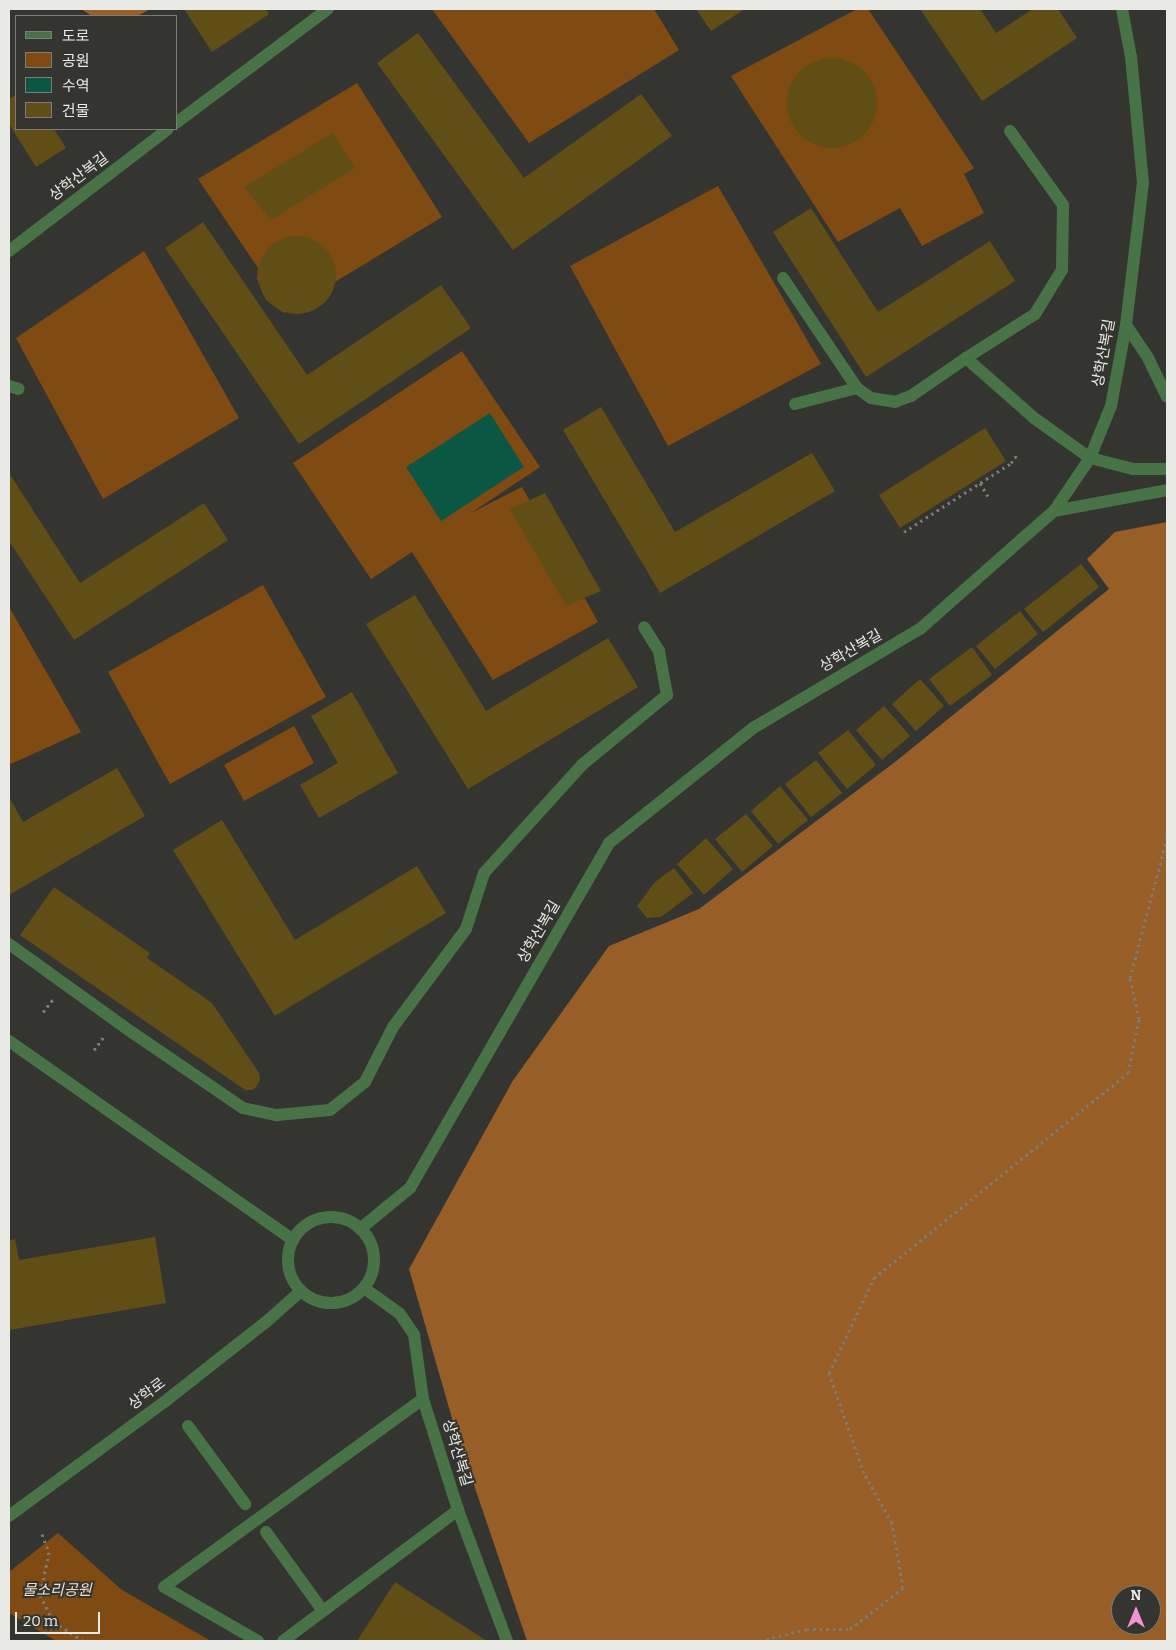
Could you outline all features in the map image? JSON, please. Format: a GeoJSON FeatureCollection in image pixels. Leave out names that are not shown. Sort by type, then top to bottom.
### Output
{"type":"FeatureCollection","features":[{"type":"Feature","properties":{"kind":"street"},"geometry":{"type":"LineString","coordinates":[[178,122],[328,9]]}},
{"type":"Feature","properties":{"kind":"street","name":"상학산복길"},"geometry":{"type":"LineString","coordinates":[[360,1229],[410,1188],[609,843],[753,728],[920,629],[1054,511],[1090,458],[1111,406],[1126,325],[1143,182],[1131,57],[1122,9]]}},
{"type":"Feature","properties":{"kind":"street","name":"상학산복길"},"geometry":{"type":"LineString","coordinates":[[9,251],[167,130]]}},
{"type":"Feature","properties":{"kind":"street"},"geometry":{"type":"LineString","coordinates":[[783,278],[857,388],[871,398],[895,402],[911,396],[1035,314],[1062,270],[1064,206],[1010,131]]}},
{"type":"Feature","properties":{"kind":"street"},"geometry":{"type":"LineString","coordinates":[[1126,325],[1148,358],[1167,397]]}},
{"type":"Feature","properties":{"kind":"street"},"geometry":{"type":"LineString","coordinates":[[966,358],[1034,418],[1090,458],[1133,469],[1167,469]]}},
{"type":"Feature","properties":{"kind":"street"},"geometry":{"type":"LineString","coordinates":[[795,404],[857,388]]}},
{"type":"Feature","properties":{"kind":"street"},"geometry":{"type":"LineString","coordinates":[[1054,511],[1167,490]]}},
{"type":"Feature","properties":{"kind":"street"},"geometry":{"type":"LineString","coordinates":[[9,944],[243,1108],[277,1115],[330,1110],[364,1082],[393,1027],[466,929],[484,873],[582,764],[667,695],[659,650],[644,627]]}},
{"type":"Feature","properties":{"kind":"street"},"geometry":{"type":"LineString","coordinates":[[9,1041],[293,1240]]}},
{"type":"Feature","properties":{"kind":"street"},"geometry":{"type":"LineString","coordinates":[[324,1218],[337,1218],[350,1222],[360,1229],[368,1239],[373,1251],[371,1276],[364,1288],[353,1297],[340,1303],[326,1303],[312,1299],[301,1291],[292,1280],[288,1267],[288,1253],[293,1240],[300,1230],[311,1222],[324,1218]]}},
{"type":"Feature","properties":{"kind":"street","name":"상학산복길"},"geometry":{"type":"LineString","coordinates":[[364,1288],[400,1314],[414,1335],[423,1399],[458,1510],[507,1641]]}},
{"type":"Feature","properties":{"kind":"street","name":"상학로"},"geometry":{"type":"LineString","coordinates":[[9,1516],[168,1399],[266,1322],[301,1291]]}},
{"type":"Feature","properties":{"kind":"street"},"geometry":{"type":"LineString","coordinates":[[258,1641],[164,1587],[423,1399]]}},
{"type":"Feature","properties":{"kind":"street"},"geometry":{"type":"LineString","coordinates":[[188,1426],[245,1504]]}},
{"type":"Feature","properties":{"kind":"street"},"geometry":{"type":"LineString","coordinates":[[283,1641],[458,1510]]}},
{"type":"Feature","properties":{"kind":"street"},"geometry":{"type":"LineString","coordinates":[[266,1532],[323,1611]]}},
{"type":"Feature","properties":{"kind":"path"},"geometry":{"type":"LineString","coordinates":[[904,532],[1011,463],[1018,453]]}},
{"type":"Feature","properties":{"kind":"path"},"geometry":{"type":"LineString","coordinates":[[980,483],[989,498]]}},
{"type":"Feature","properties":{"kind":"path"},"geometry":{"type":"LineString","coordinates":[[760,1641],[807,1629],[850,1629],[903,1588],[892,1523],[864,1473],[829,1373],[874,1278],[1128,1073],[1139,1019],[1130,978],[1167,838]]}},
{"type":"Feature","properties":{"kind":"path"},"geometry":{"type":"LineString","coordinates":[[42,1534],[48,1552],[40,1595],[54,1622],[83,1641]]}},
{"type":"Feature","properties":{"kind":"green space"},"geometry":{"type":"Polygon","coordinates":[[[432,9],[654,9],[679,50],[529,143],[432,9]]]}},
{"type":"Feature","properties":{"kind":"green space"},"geometry":{"type":"Polygon","coordinates":[[[857,9],[868,9],[974,168],[964,174],[984,213],[922,246],[900,208],[838,242],[731,76],[857,9]]]}},
{"type":"Feature","properties":{"kind":"green space"},"geometry":{"type":"Polygon","coordinates":[[[357,83],[442,217],[284,313],[266,300],[257,279],[258,268],[198,179],[357,83]]]}},
{"type":"Feature","properties":{"kind":"green space"},"geometry":{"type":"Polygon","coordinates":[[[718,186],[821,364],[668,446],[570,266],[718,186]]]}},
{"type":"Feature","properties":{"kind":"green space"},"geometry":{"type":"Polygon","coordinates":[[[144,251],[239,418],[103,499],[16,338],[144,251]]]}},
{"type":"Feature","properties":{"kind":"green space"},"geometry":{"type":"Polygon","coordinates":[[[462,351],[540,467],[471,513],[522,487],[598,622],[493,680],[412,552],[371,579],[293,463],[462,351]]]}},
{"type":"Feature","properties":{"kind":"green space"},"geometry":{"type":"Polygon","coordinates":[[[263,585],[326,697],[170,784],[108,672],[263,585]]]}},
{"type":"Feature","properties":{"kind":"green space"},"geometry":{"type":"Polygon","coordinates":[[[9,607],[81,732],[11,764],[9,761],[9,607]]]}},
{"type":"Feature","properties":{"kind":"green space"},"geometry":{"type":"Polygon","coordinates":[[[294,726],[314,763],[244,801],[224,765],[294,726]]]}},
{"type":"Feature","properties":{"kind":"green space","name":"물소리공원"},"geometry":{"type":"Polygon","coordinates":[[[58,1533],[122,1590],[211,1641],[56,1641],[9,1613],[9,1572],[58,1533]]]}},
{"type":"Feature","properties":{"kind":"shaded area"},"geometry":{"type":"Polygon","coordinates":[[[81,9],[150,9],[140,15],[90,15],[81,9]]]}},
{"type":"Feature","properties":{"kind":"shaded area"},"geometry":{"type":"Polygon","coordinates":[[[1167,522],[1167,1641],[527,1641],[456,1432],[409,1269],[512,1082],[609,946],[699,909],[895,762],[1109,589],[1087,559],[1115,532],[1167,522]]]}},
{"type":"Feature","properties":{"kind":"water"},"geometry":{"type":"Polygon","coordinates":[[[490,413],[524,467],[441,521],[406,467],[490,413]]]}},
{"type":"Feature","properties":{"kind":"building"},"geometry":{"type":"Polygon","coordinates":[[[184,9],[265,9],[269,14],[212,52],[184,9]]]}},
{"type":"Feature","properties":{"kind":"building"},"geometry":{"type":"Polygon","coordinates":[[[696,9],[745,9],[711,31],[696,9]]]}},
{"type":"Feature","properties":{"kind":"building"},"geometry":{"type":"Polygon","coordinates":[[[920,9],[980,9],[996,33],[1033,9],[1058,9],[1077,38],[982,101],[920,9]]]}},
{"type":"Feature","properties":{"kind":"building"},"geometry":{"type":"Polygon","coordinates":[[[418,33],[524,178],[641,94],[672,136],[513,250],[377,63],[418,33]]]}},
{"type":"Feature","properties":{"kind":"building"},"geometry":{"type":"Polygon","coordinates":[[[823,58],[841,58],[857,65],[870,78],[877,94],[877,112],[870,128],[857,141],[841,148],[823,148],[807,141],[794,128],[787,112],[787,94],[794,78],[807,65],[823,58]]]}},
{"type":"Feature","properties":{"kind":"building"},"geometry":{"type":"Polygon","coordinates":[[[15,96],[15,130],[55,130],[66,148],[36,167],[9,124],[9,99],[15,96]]]}},
{"type":"Feature","properties":{"kind":"building"},"geometry":{"type":"Polygon","coordinates":[[[333,133],[355,168],[271,220],[244,187],[333,133]]]}},
{"type":"Feature","properties":{"kind":"building"},"geometry":{"type":"Polygon","coordinates":[[[811,208],[878,312],[990,241],[1015,281],[866,377],[773,232],[811,208]]]}},
{"type":"Feature","properties":{"kind":"building"},"geometry":{"type":"Polygon","coordinates":[[[203,222],[307,375],[441,285],[471,328],[299,444],[165,248],[203,222]]]}},
{"type":"Feature","properties":{"kind":"building"},"geometry":{"type":"Polygon","coordinates":[[[289,236],[305,236],[319,242],[330,253],[336,267],[336,283],[330,297],[319,308],[305,314],[289,314],[275,308],[264,297],[258,283],[258,267],[264,253],[275,242],[289,236]]]}},
{"type":"Feature","properties":{"kind":"building"},"geometry":{"type":"Polygon","coordinates":[[[601,407],[675,532],[812,453],[835,491],[660,593],[563,430],[601,407]]]}},
{"type":"Feature","properties":{"kind":"building"},"geometry":{"type":"Polygon","coordinates":[[[985,428],[1006,461],[900,528],[879,495],[985,428]]]}},
{"type":"Feature","properties":{"kind":"building"},"geometry":{"type":"Polygon","coordinates":[[[9,473],[80,583],[204,503],[228,540],[74,640],[9,541],[9,473]]]}},
{"type":"Feature","properties":{"kind":"building"},"geometry":{"type":"Polygon","coordinates":[[[545,493],[601,591],[566,606],[510,509],[545,493]]]}},
{"type":"Feature","properties":{"kind":"building"},"geometry":{"type":"Polygon","coordinates":[[[1081,564],[1099,587],[1043,632],[1024,609],[1081,564]]]}},
{"type":"Feature","properties":{"kind":"building"},"geometry":{"type":"Polygon","coordinates":[[[415,595],[486,711],[608,638],[638,687],[468,789],[366,624],[415,595]]]}},
{"type":"Feature","properties":{"kind":"building"},"geometry":{"type":"Polygon","coordinates":[[[1020,611],[1038,634],[995,669],[976,646],[1020,611]]]}},
{"type":"Feature","properties":{"kind":"building"},"geometry":{"type":"Polygon","coordinates":[[[972,647],[992,675],[950,706],[929,679],[972,647]]]}},
{"type":"Feature","properties":{"kind":"building"},"geometry":{"type":"Polygon","coordinates":[[[920,679],[944,706],[916,731],[892,704],[920,679]]]}},
{"type":"Feature","properties":{"kind":"building"},"geometry":{"type":"Polygon","coordinates":[[[352,692],[398,773],[319,818],[300,785],[338,763],[311,716],[352,692]]]}},
{"type":"Feature","properties":{"kind":"building"},"geometry":{"type":"Polygon","coordinates":[[[884,706],[910,736],[882,760],[856,730],[884,706]]]}},
{"type":"Feature","properties":{"kind":"building"},"geometry":{"type":"Polygon","coordinates":[[[848,730],[876,765],[847,789],[818,753],[848,730]]]}},
{"type":"Feature","properties":{"kind":"building"},"geometry":{"type":"Polygon","coordinates":[[[816,760],[842,793],[811,817],[785,784],[816,760]]]}},
{"type":"Feature","properties":{"kind":"building"},"geometry":{"type":"Polygon","coordinates":[[[117,768],[145,816],[9,895],[9,797],[23,822],[117,768]]]}},
{"type":"Feature","properties":{"kind":"building"},"geometry":{"type":"Polygon","coordinates":[[[780,786],[808,820],[778,844],[751,811],[780,786]]]}},
{"type":"Feature","properties":{"kind":"building"},"geometry":{"type":"Polygon","coordinates":[[[746,814],[773,846],[742,872],[715,839],[746,814]]]}},
{"type":"Feature","properties":{"kind":"building"},"geometry":{"type":"Polygon","coordinates":[[[222,820],[295,940],[417,866],[446,913],[275,1016],[173,850],[222,820]]]}},
{"type":"Feature","properties":{"kind":"building"},"geometry":{"type":"Polygon","coordinates":[[[706,838],[733,869],[704,895],[677,864],[706,838]]]}},
{"type":"Feature","properties":{"kind":"building"},"geometry":{"type":"Polygon","coordinates":[[[674,868],[693,893],[661,917],[647,918],[637,906],[655,882],[674,868]]]}},
{"type":"Feature","properties":{"kind":"building"},"geometry":{"type":"Polygon","coordinates":[[[54,887],[150,953],[147,958],[212,1003],[259,1073],[260,1080],[256,1087],[252,1090],[245,1090],[20,935],[54,887]]]}},
{"type":"Feature","properties":{"kind":"building"},"geometry":{"type":"Polygon","coordinates":[[[155,1237],[166,1303],[9,1330],[9,1241],[15,1239],[19,1260],[155,1237]]]}},
{"type":"Feature","properties":{"kind":"building"},"geometry":{"type":"Polygon","coordinates":[[[395,1582],[487,1641],[357,1641],[395,1582]]]}}]}
